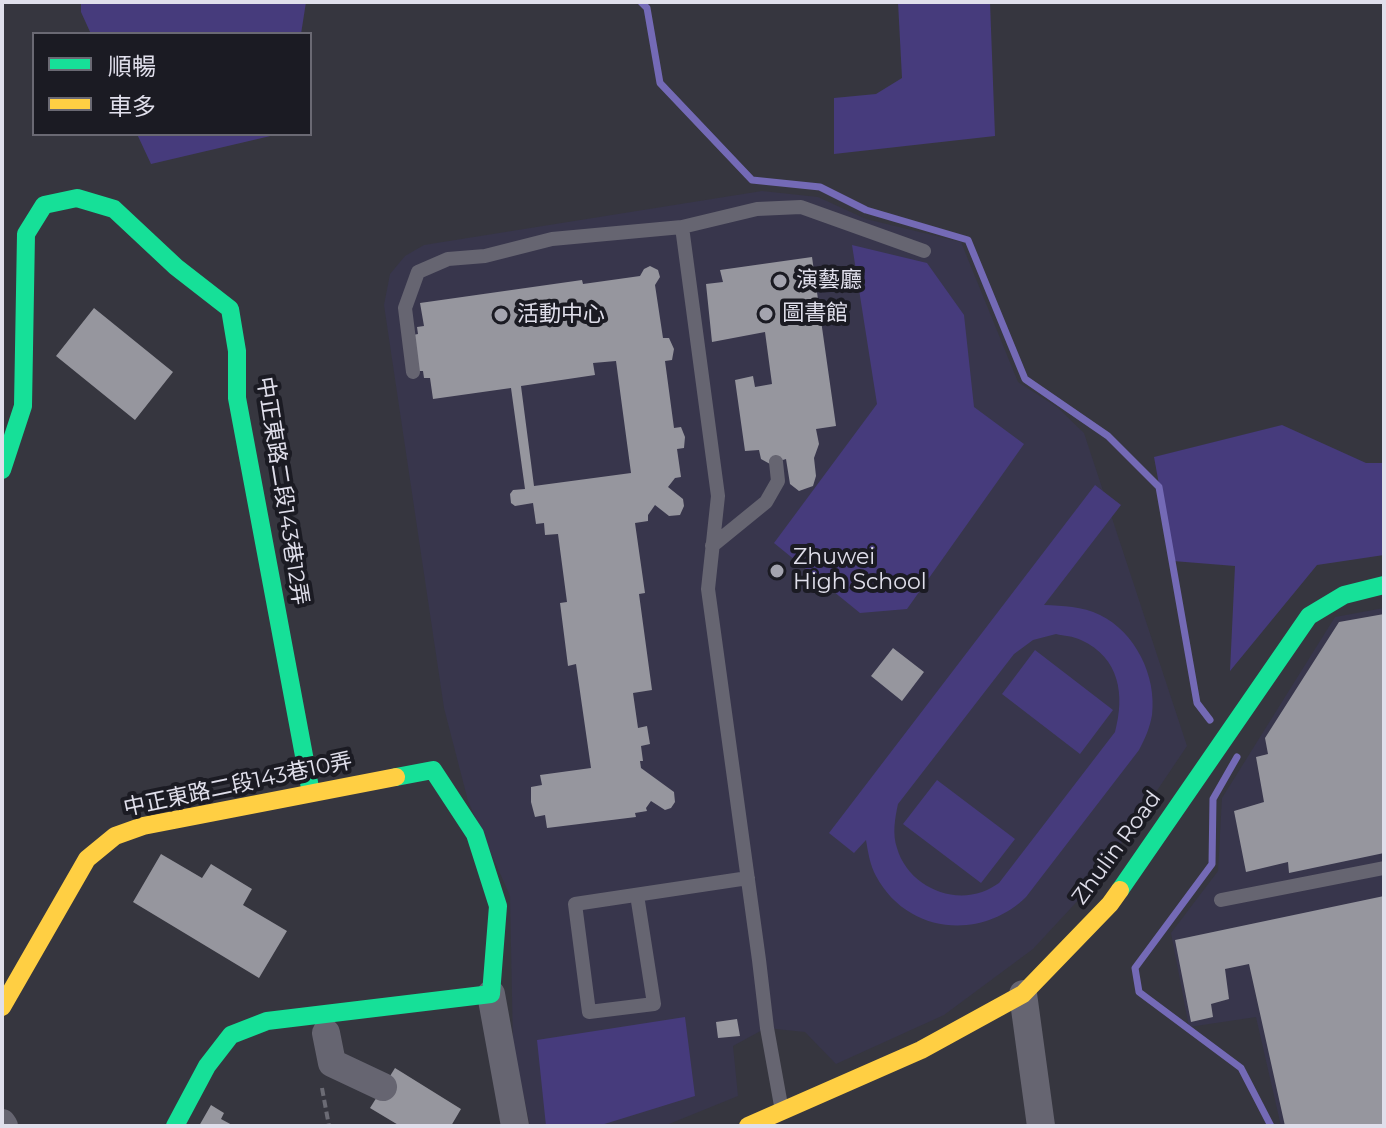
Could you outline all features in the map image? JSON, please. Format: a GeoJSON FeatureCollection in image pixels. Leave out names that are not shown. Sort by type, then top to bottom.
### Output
{"type":"FeatureCollection","features":[{"type":"Feature","properties":{"kind":"street","name":"中正東路二段143巷12弄"},"geometry":{"type":"LineString","coordinates":[[2,470],[23,406],[26,234],[44,205],[77,198],[114,209],[176,267],[230,309],[237,351],[237,398],[311,793]]}},
{"type":"Feature","properties":{"kind":"street","name":"Zhulin Road"},"geometry":{"type":"LineString","coordinates":[[748,1126],[921,1050],[1023,994],[1110,904],[1309,616],[1334,598],[1384,585]]}},
{"type":"Feature","properties":{"kind":"street","name":"中正東路二段143巷10弄"},"geometry":{"type":"LineString","coordinates":[[2,1007],[87,859],[115,836],[143,826],[433,770],[475,834],[498,906],[491,994]]}},
{"type":"Feature","properties":{"kind":"street"},"geometry":{"type":"LineString","coordinates":[[175,1126],[207,1066],[231,1035],[267,1021],[491,994],[515,1126]]}},
{"type":"Feature","properties":{"kind":"street"},"geometry":{"type":"LineString","coordinates":[[1023,994],[1041,1126]]}},
{"type":"Feature","properties":{"kind":"street"},"geometry":{"type":"LineString","coordinates":[[326,1033],[332,1063],[383,1087]]}},
{"type":"Feature","properties":{"kind":"lane"},"geometry":{"type":"LineString","coordinates":[[413,372],[405,308],[418,272],[448,259],[485,256],[552,239],[682,227],[757,209],[801,207],[924,251]]}},
{"type":"Feature","properties":{"kind":"lane"},"geometry":{"type":"LineString","coordinates":[[682,227],[718,496],[708,589],[767,1028],[782,1111]]}},
{"type":"Feature","properties":{"kind":"lane"},"geometry":{"type":"LineString","coordinates":[[712,546],[766,502],[778,481],[776,462]]}},
{"type":"Feature","properties":{"kind":"lane"},"geometry":{"type":"LineString","coordinates":[[1221,900],[1384,868]]}},
{"type":"Feature","properties":{"kind":"lane"},"geometry":{"type":"LineString","coordinates":[[637,895],[654,1004],[589,1012],[575,904],[748,878]]}},
{"type":"Feature","properties":{"kind":"shaded area"},"geometry":{"type":"Polygon","coordinates":[[[81,2],[306,2],[301,32],[90,32],[81,12],[81,2]]]}},
{"type":"Feature","properties":{"kind":"shaded area"},"geometry":{"type":"Polygon","coordinates":[[[898,2],[990,2],[995,136],[834,154],[834,98],[876,94],[902,78],[898,2]]]}},
{"type":"Feature","properties":{"kind":"shaded area"},"geometry":{"type":"Polygon","coordinates":[[[138,136],[270,136],[151,164],[138,136]]]}},
{"type":"Feature","properties":{"kind":"shaded area","name":"Zhuwei High School"},"geometry":{"type":"Polygon","coordinates":[[[762,191],[818,197],[866,219],[961,242],[1018,382],[1057,407],[1084,433],[1187,746],[1096,881],[1033,949],[944,1015],[836,1064],[805,1032],[766,1028],[733,1046],[738,1096],[664,1126],[530,1126],[513,1046],[510,896],[468,801],[444,708],[384,305],[390,274],[405,256],[424,245],[762,191]]]}},
{"type":"Feature","properties":{"kind":"shaded area"},"geometry":{"type":"Polygon","coordinates":[[[852,245],[927,263],[964,315],[974,407],[1024,444],[907,609],[860,613],[774,543],[877,404],[852,245]]]}},
{"type":"Feature","properties":{"kind":"shaded area"},"geometry":{"type":"Polygon","coordinates":[[[1282,425],[1366,463],[1384,463],[1384,555],[1317,565],[1230,671],[1235,566],[1173,561],[1154,457],[1282,425]]]}},
{"type":"Feature","properties":{"kind":"shaded area"},"geometry":{"type":"Polygon","coordinates":[[[1095,485],[1121,505],[1044,605],[1093,612],[1124,632],[1147,671],[1153,700],[1151,719],[1139,750],[1026,897],[1008,911],[967,925],[946,925],[925,920],[906,910],[890,895],[874,872],[866,840],[854,853],[829,833],[1095,485]],[[1056,634],[1033,640],[1014,654],[898,804],[895,843],[910,871],[930,888],[942,893],[969,895],[999,883],[1115,732],[1119,691],[1112,667],[1094,648],[1078,639],[1056,634]]]}},
{"type":"Feature","properties":{"kind":"shaded area"},"geometry":{"type":"Polygon","coordinates":[[[1384,608],[1384,1126],[1281,1126],[1256,1017],[1189,1027],[1171,933],[1218,871],[1222,798],[1335,617],[1384,608]]]}},
{"type":"Feature","properties":{"kind":"shaded area"},"geometry":{"type":"Polygon","coordinates":[[[1035,650],[1113,710],[1080,754],[1002,694],[1035,650]]]}},
{"type":"Feature","properties":{"kind":"shaded area"},"geometry":{"type":"Polygon","coordinates":[[[937,780],[1015,839],[981,883],[903,824],[937,780]]]}},
{"type":"Feature","properties":{"kind":"shaded area"},"geometry":{"type":"Polygon","coordinates":[[[685,1017],[695,1096],[598,1126],[546,1126],[537,1040],[685,1017]]]}},
{"type":"Feature","properties":{"kind":"building"},"geometry":{"type":"Polygon","coordinates":[[[812,257],[836,426],[816,429],[819,444],[814,458],[816,476],[813,486],[799,491],[790,484],[786,459],[770,464],[761,459],[759,450],[745,451],[735,380],[753,376],[755,387],[772,384],[765,332],[712,342],[706,284],[723,282],[720,270],[812,257]]]}},
{"type":"Feature","properties":{"kind":"building"},"geometry":{"type":"Polygon","coordinates":[[[650,266],[658,270],[660,277],[655,285],[663,338],[669,338],[674,349],[672,360],[665,361],[674,428],[681,427],[685,437],[684,448],[677,449],[681,477],[675,478],[668,487],[683,499],[684,506],[680,515],[669,516],[655,505],[648,515],[648,521],[635,523],[645,593],[639,594],[652,690],[633,693],[638,728],[647,726],[650,744],[641,746],[641,768],[674,792],[675,802],[665,810],[651,801],[647,811],[635,813],[636,817],[547,828],[545,815],[535,817],[531,787],[542,785],[540,775],[591,768],[576,664],[568,666],[560,603],[567,602],[558,534],[545,535],[544,523],[536,524],[533,503],[515,506],[511,503],[513,490],[525,489],[511,388],[433,399],[430,378],[424,378],[423,371],[418,371],[413,335],[418,334],[417,327],[424,326],[420,303],[582,280],[583,284],[640,276],[650,266]],[[616,361],[593,363],[595,375],[521,386],[534,486],[631,473],[616,361]]]}},
{"type":"Feature","properties":{"kind":"building"},"geometry":{"type":"Polygon","coordinates":[[[94,308],[173,372],[135,420],[56,356],[94,308]]]}},
{"type":"Feature","properties":{"kind":"building"},"geometry":{"type":"Polygon","coordinates":[[[1384,614],[1384,853],[1289,873],[1288,862],[1246,872],[1234,811],[1264,802],[1256,757],[1268,754],[1265,738],[1339,622],[1384,614]]]}},
{"type":"Feature","properties":{"kind":"building"},"geometry":{"type":"Polygon","coordinates":[[[893,648],[924,672],[902,701],[871,676],[893,648]]]}},
{"type":"Feature","properties":{"kind":"building"},"geometry":{"type":"Polygon","coordinates":[[[161,854],[202,878],[211,864],[252,889],[243,905],[287,931],[259,978],[133,902],[161,854]]]}},
{"type":"Feature","properties":{"kind":"building"},"geometry":{"type":"Polygon","coordinates":[[[1384,896],[1384,1126],[1285,1126],[1249,964],[1225,969],[1229,999],[1211,1004],[1213,1017],[1191,1022],[1175,940],[1384,896]]]}},
{"type":"Feature","properties":{"kind":"building"},"geometry":{"type":"Polygon","coordinates":[[[737,1019],[740,1036],[718,1038],[716,1022],[737,1019]]]}},
{"type":"Feature","properties":{"kind":"building"},"geometry":{"type":"Polygon","coordinates":[[[395,1068],[461,1109],[451,1126],[400,1126],[370,1108],[395,1068]]]}},
{"type":"Feature","properties":{"kind":"building"},"geometry":{"type":"Polygon","coordinates":[[[211,1105],[224,1113],[221,1119],[234,1126],[199,1126],[211,1105]]]}},
{"type":"Feature","properties":{"kind":"waterway"},"geometry":{"type":"LineString","coordinates":[[641,2],[647,8],[660,83],[752,180],[820,187],[866,210],[968,240],[1025,379],[1108,436],[1159,487],[1197,703],[1210,720]]}},
{"type":"Feature","properties":{"kind":"waterway"},"geometry":{"type":"LineString","coordinates":[[1237,757],[1213,799],[1212,864],[1135,968],[1139,992],[1241,1068],[1271,1126]]}},
{"type":"Feature","properties":{"kind":"traffic: fast"},"geometry":{"type":"LineString","coordinates":[[2,470],[23,406],[26,234],[44,205],[77,198],[114,209],[176,267],[230,309],[237,351],[237,398],[311,793]]}},
{"type":"Feature","properties":{"kind":"traffic: fast"},"geometry":{"type":"LineString","coordinates":[[1120,890],[1309,616],[1344,595],[1384,585]]}},
{"type":"Feature","properties":{"kind":"traffic: fast"},"geometry":{"type":"LineString","coordinates":[[175,1126],[207,1066],[231,1035],[267,1021],[491,994],[498,906],[475,834],[433,770],[396,777]]}},
{"type":"Feature","properties":{"kind":"traffic: slow"},"geometry":{"type":"LineString","coordinates":[[2,1007],[87,859],[115,836],[143,826],[396,777]]}},
{"type":"Feature","properties":{"kind":"traffic: slow"},"geometry":{"type":"LineString","coordinates":[[748,1126],[921,1050],[1023,994],[1120,890]]}},
{"type":"Feature","properties":{"kind":"place","name":"演藝廳"},"geometry":{"type":"Point","coordinates":[780,281]}},
{"type":"Feature","properties":{"kind":"place","name":"圖書館"},"geometry":{"type":"Point","coordinates":[766,314]}},
{"type":"Feature","properties":{"kind":"place","name":"活動中心"},"geometry":{"type":"Point","coordinates":[501,315]}},
{"type":"Feature","properties":{"kind":"place","name":"Zhuwei High School"},"geometry":{"type":"Point","coordinates":[777,571]}}]}
